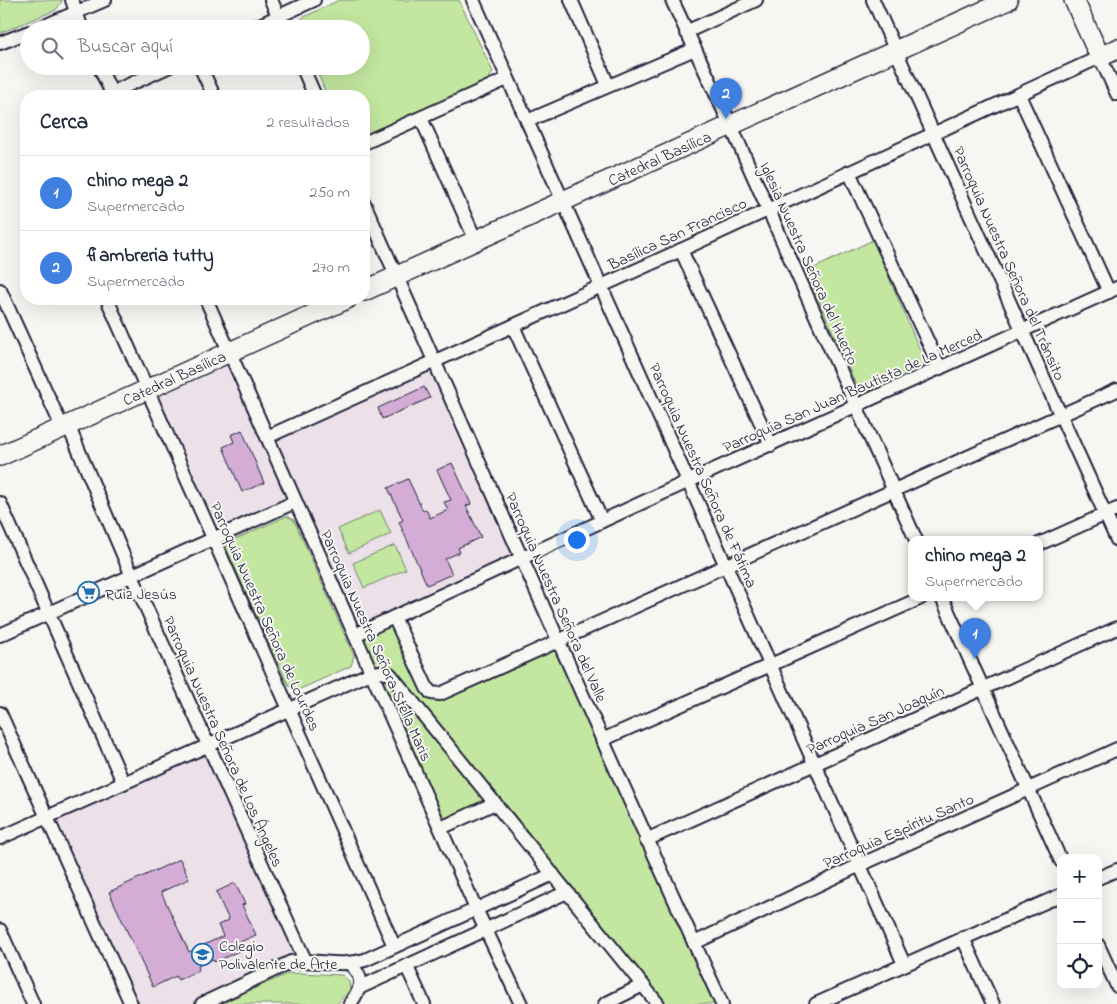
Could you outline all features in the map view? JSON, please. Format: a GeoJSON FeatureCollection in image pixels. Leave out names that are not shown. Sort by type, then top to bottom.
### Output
{"type":"FeatureCollection","features":[{"type":"Feature","properties":{"kind":"main road","name":"Catedral Basílica"},"geometry":{"type":"LineString","coordinates":[[370,288],[1008,0]]}},
{"type":"Feature","properties":{"kind":"main road"},"geometry":{"type":"LineString","coordinates":[[1074,0],[1100,57],[1117,49]]}},
{"type":"Feature","properties":{"kind":"main road","name":"Catedral Basílica"},"geometry":{"type":"LineString","coordinates":[[0,456],[334,305]]}},
{"type":"Feature","properties":{"kind":"street"},"geometry":{"type":"LineString","coordinates":[[72,0],[78,20]]}},
{"type":"Feature","properties":{"kind":"street"},"geometry":{"type":"LineString","coordinates":[[60,20],[105,0]]}},
{"type":"Feature","properties":{"kind":"street"},"geometry":{"type":"LineString","coordinates":[[271,0],[280,20]]}},
{"type":"Feature","properties":{"kind":"street"},"geometry":{"type":"LineString","coordinates":[[270,20],[314,0]]}},
{"type":"Feature","properties":{"kind":"street","name":"Parroquia Nuestra Señora de Fátima"},"geometry":{"type":"LineString","coordinates":[[472,0],[564,201],[904,964]]}},
{"type":"Feature","properties":{"kind":"street"},"geometry":{"type":"LineString","coordinates":[[571,0],[608,85]]}},
{"type":"Feature","properties":{"kind":"street","name":"Iglesia Nuestra Señora del Huerto"},"geometry":{"type":"LineString","coordinates":[[672,0],[731,126],[914,536]]}},
{"type":"Feature","properties":{"kind":"street"},"geometry":{"type":"LineString","coordinates":[[686,32],[756,0]]}},
{"type":"Feature","properties":{"kind":"street","name":"Parroquia Nuestra Señora del Tránsito"},"geometry":{"type":"LineString","coordinates":[[873,0],[1060,415],[1111,511],[1117,540]]}},
{"type":"Feature","properties":{"kind":"street"},"geometry":{"type":"LineString","coordinates":[[0,43],[20,35]]}},
{"type":"Feature","properties":{"kind":"street"},"geometry":{"type":"LineString","coordinates":[[527,121],[695,48]]}},
{"type":"Feature","properties":{"kind":"street"},"geometry":{"type":"LineString","coordinates":[[1100,57],[1117,94]]}},
{"type":"Feature","properties":{"kind":"street","name":"Basílica San Francisco"},"geometry":{"type":"LineString","coordinates":[[267,437],[681,250],[1100,57]]}},
{"type":"Feature","properties":{"kind":"street"},"geometry":{"type":"LineString","coordinates":[[103,75],[110,90]]}},
{"type":"Feature","properties":{"kind":"street"},"geometry":{"type":"LineString","coordinates":[[122,90],[152,75]]}},
{"type":"Feature","properties":{"kind":"street"},"geometry":{"type":"LineString","coordinates":[[204,75],[211,90]]}},
{"type":"Feature","properties":{"kind":"street"},"geometry":{"type":"LineString","coordinates":[[306,75],[313,90]]}},
{"type":"Feature","properties":{"kind":"street"},"geometry":{"type":"LineString","coordinates":[[370,140],[508,79]]}},
{"type":"Feature","properties":{"kind":"street"},"geometry":{"type":"LineString","coordinates":[[1019,95],[1113,290]]}},
{"type":"Feature","properties":{"kind":"street"},"geometry":{"type":"LineString","coordinates":[[421,118],[476,241]]}},
{"type":"Feature","properties":{"kind":"street"},"geometry":{"type":"LineString","coordinates":[[849,172],[940,368]]}},
{"type":"Feature","properties":{"kind":"street","name":"Parroquia Nuestra Señora del Valle"},"geometry":{"type":"LineString","coordinates":[[370,217],[433,362],[560,641],[646,840],[722,1004]]}},
{"type":"Feature","properties":{"kind":"street"},"geometry":{"type":"LineString","coordinates":[[681,250],[771,445]]}},
{"type":"Feature","properties":{"kind":"street","name":"Parroquia Nuestra Señora de Los Ángeles"},"geometry":{"type":"LineString","coordinates":[[0,290],[65,426],[305,960]]}},
{"type":"Feature","properties":{"kind":"street","name":"Parroquia San Juan Bautista de La Merced"},"geometry":{"type":"LineString","coordinates":[[355,635],[602,520],[1113,290]]}},
{"type":"Feature","properties":{"kind":"street","name":"Parroquia Nuestra Señora de Lourdes"},"geometry":{"type":"LineString","coordinates":[[110,305],[394,946]]}},
{"type":"Feature","properties":{"kind":"street","name":"Parroquia Nuestra Señora Stella Maris"},"geometry":{"type":"LineString","coordinates":[[209,305],[476,909],[521,1004]]}},
{"type":"Feature","properties":{"kind":"street"},"geometry":{"type":"LineString","coordinates":[[513,326],[602,520]]}},
{"type":"Feature","properties":{"kind":"street"},"geometry":{"type":"LineString","coordinates":[[394,617],[427,688],[435,695],[560,641],[1117,390]]}},
{"type":"Feature","properties":{"kind":"street"},"geometry":{"type":"LineString","coordinates":[[0,635],[295,502]]}},
{"type":"Feature","properties":{"kind":"street"},"geometry":{"type":"LineString","coordinates":[[0,503],[123,782]]}},
{"type":"Feature","properties":{"kind":"street"},"geometry":{"type":"LineString","coordinates":[[1043,542],[1111,511]]}},
{"type":"Feature","properties":{"kind":"street"},"geometry":{"type":"LineString","coordinates":[[602,740],[914,601]]}},
{"type":"Feature","properties":{"kind":"street"},"geometry":{"type":"LineString","coordinates":[[943,601],[1058,854]]}},
{"type":"Feature","properties":{"kind":"street","name":"Parroquia San Joaquín"},"geometry":{"type":"LineString","coordinates":[[646,840],[1117,628]]}},
{"type":"Feature","properties":{"kind":"street"},"geometry":{"type":"LineString","coordinates":[[0,838],[371,673],[390,674],[658,1004]]}},
{"type":"Feature","properties":{"kind":"street"},"geometry":{"type":"LineString","coordinates":[[0,713],[131,1004]]}},
{"type":"Feature","properties":{"kind":"street","name":"Parroquia Espíritu Santo"},"geometry":{"type":"LineString","coordinates":[[694,942],[860,864],[1117,749]]}},
{"type":"Feature","properties":{"kind":"street"},"geometry":{"type":"LineString","coordinates":[[441,828],[495,803]]}},
{"type":"Feature","properties":{"kind":"street"},"geometry":{"type":"LineString","coordinates":[[1102,876],[1117,870]]}},
{"type":"Feature","properties":{"kind":"street"},"geometry":{"type":"LineString","coordinates":[[202,1004],[292,962],[305,960],[350,964],[553,874]]}},
{"type":"Feature","properties":{"kind":"street"},"geometry":{"type":"LineString","coordinates":[[361,987],[568,892]]}},
{"type":"Feature","properties":{"kind":"street"},"geometry":{"type":"LineString","coordinates":[[816,1004],[1057,897]]}},
{"type":"Feature","properties":{"kind":"street"},"geometry":{"type":"LineString","coordinates":[[0,930],[33,1004]]}},
{"type":"Feature","properties":{"kind":"street"},"geometry":{"type":"LineString","coordinates":[[963,938],[993,1004]]}},
{"type":"Feature","properties":{"kind":"street"},"geometry":{"type":"LineString","coordinates":[[1102,953],[1117,986]]}},
{"type":"Feature","properties":{"kind":"street"},"geometry":{"type":"LineString","coordinates":[[350,964],[361,978],[361,987],[350,1004]]}},
{"type":"Feature","properties":{"kind":"street"},"geometry":{"type":"LineString","coordinates":[[407,967],[424,1004]]}},
{"type":"Feature","properties":{"kind":"street"},"geometry":{"type":"LineString","coordinates":[[605,1004],[643,985]]}},
{"type":"Feature","properties":{"kind":"shaded area"},"geometry":{"type":"Polygon","coordinates":[[[229,353],[295,502],[213,539],[148,388],[229,353]]]}},
{"type":"Feature","properties":{"kind":"shaded area"},"geometry":{"type":"Polygon","coordinates":[[[433,363],[521,557],[355,634],[268,437],[433,363]]]}},
{"type":"Feature","properties":{"kind":"shaded area"},"geometry":{"type":"Polygon","coordinates":[[[208,745],[304,960],[202,1004],[131,1004],[50,817],[208,745]]]}},
{"type":"Feature","properties":{"kind":"green space"},"geometry":{"type":"Polygon","coordinates":[[[0,0],[62,0],[56,10],[32,20],[20,20],[20,25],[0,33],[0,0]]]}},
{"type":"Feature","properties":{"kind":"green space"},"geometry":{"type":"Polygon","coordinates":[[[339,0],[459,0],[493,72],[487,81],[370,133],[370,90],[325,90],[319,75],[370,75],[370,20],[301,20],[339,0]]]}},
{"type":"Feature","properties":{"kind":"green space"},"geometry":{"type":"Polygon","coordinates":[[[873,240],[927,367],[861,396],[806,272],[873,240]]]}},
{"type":"Feature","properties":{"kind":"green space"},"geometry":{"type":"Polygon","coordinates":[[[380,510],[391,534],[349,553],[338,529],[380,510]]]}},
{"type":"Feature","properties":{"kind":"green space"},"geometry":{"type":"Polygon","coordinates":[[[287,516],[294,520],[354,656],[351,666],[296,691],[288,685],[226,548],[229,542],[287,516]]]}},
{"type":"Feature","properties":{"kind":"green space"},"geometry":{"type":"Polygon","coordinates":[[[395,545],[406,569],[364,588],[353,563],[395,545]]]}},
{"type":"Feature","properties":{"kind":"green space"},"geometry":{"type":"Polygon","coordinates":[[[393,618],[431,693],[560,641],[722,1004],[659,1004],[495,803],[441,828],[355,635],[393,618]]]}},
{"type":"Feature","properties":{"kind":"green space"},"geometry":{"type":"Polygon","coordinates":[[[287,974],[342,975],[349,981],[350,990],[337,1004],[220,1004],[287,974]]]}},
{"type":"Feature","properties":{"kind":"building"},"geometry":{"type":"Polygon","coordinates":[[[424,387],[430,398],[382,419],[378,408],[424,387]]]}},
{"type":"Feature","properties":{"kind":"building"},"geometry":{"type":"Polygon","coordinates":[[[242,430],[264,483],[242,492],[223,447],[234,442],[231,435],[242,430]]]}},
{"type":"Feature","properties":{"kind":"building"},"geometry":{"type":"Polygon","coordinates":[[[452,463],[471,504],[466,506],[481,537],[458,548],[460,552],[445,559],[452,574],[427,585],[399,522],[403,520],[388,488],[408,479],[423,511],[426,509],[430,518],[448,510],[444,502],[451,500],[437,470],[452,463]]]}},
{"type":"Feature","properties":{"kind":"building"},"geometry":{"type":"Polygon","coordinates":[[[180,859],[189,879],[161,892],[189,952],[223,936],[218,925],[229,920],[216,892],[235,883],[245,904],[242,905],[256,935],[240,942],[243,949],[215,962],[213,959],[198,966],[199,970],[178,980],[176,976],[153,987],[109,892],[180,859]]]}},
{"type":"Feature","properties":{"kind":"place","name":"fiambreria tutty"},"geometry":{"type":"Point","coordinates":[726,119]}},
{"type":"Feature","properties":{"kind":"place","name":"Ruiz Jesús"},"geometry":{"type":"Point","coordinates":[89,593]}},
{"type":"Feature","properties":{"kind":"place","name":"chino mega 2"},"geometry":{"type":"Point","coordinates":[975,659]}},
{"type":"Feature","properties":{"kind":"place","name":"Colegio Polivalente de Arte"},"geometry":{"type":"Point","coordinates":[203,954]}}]}
